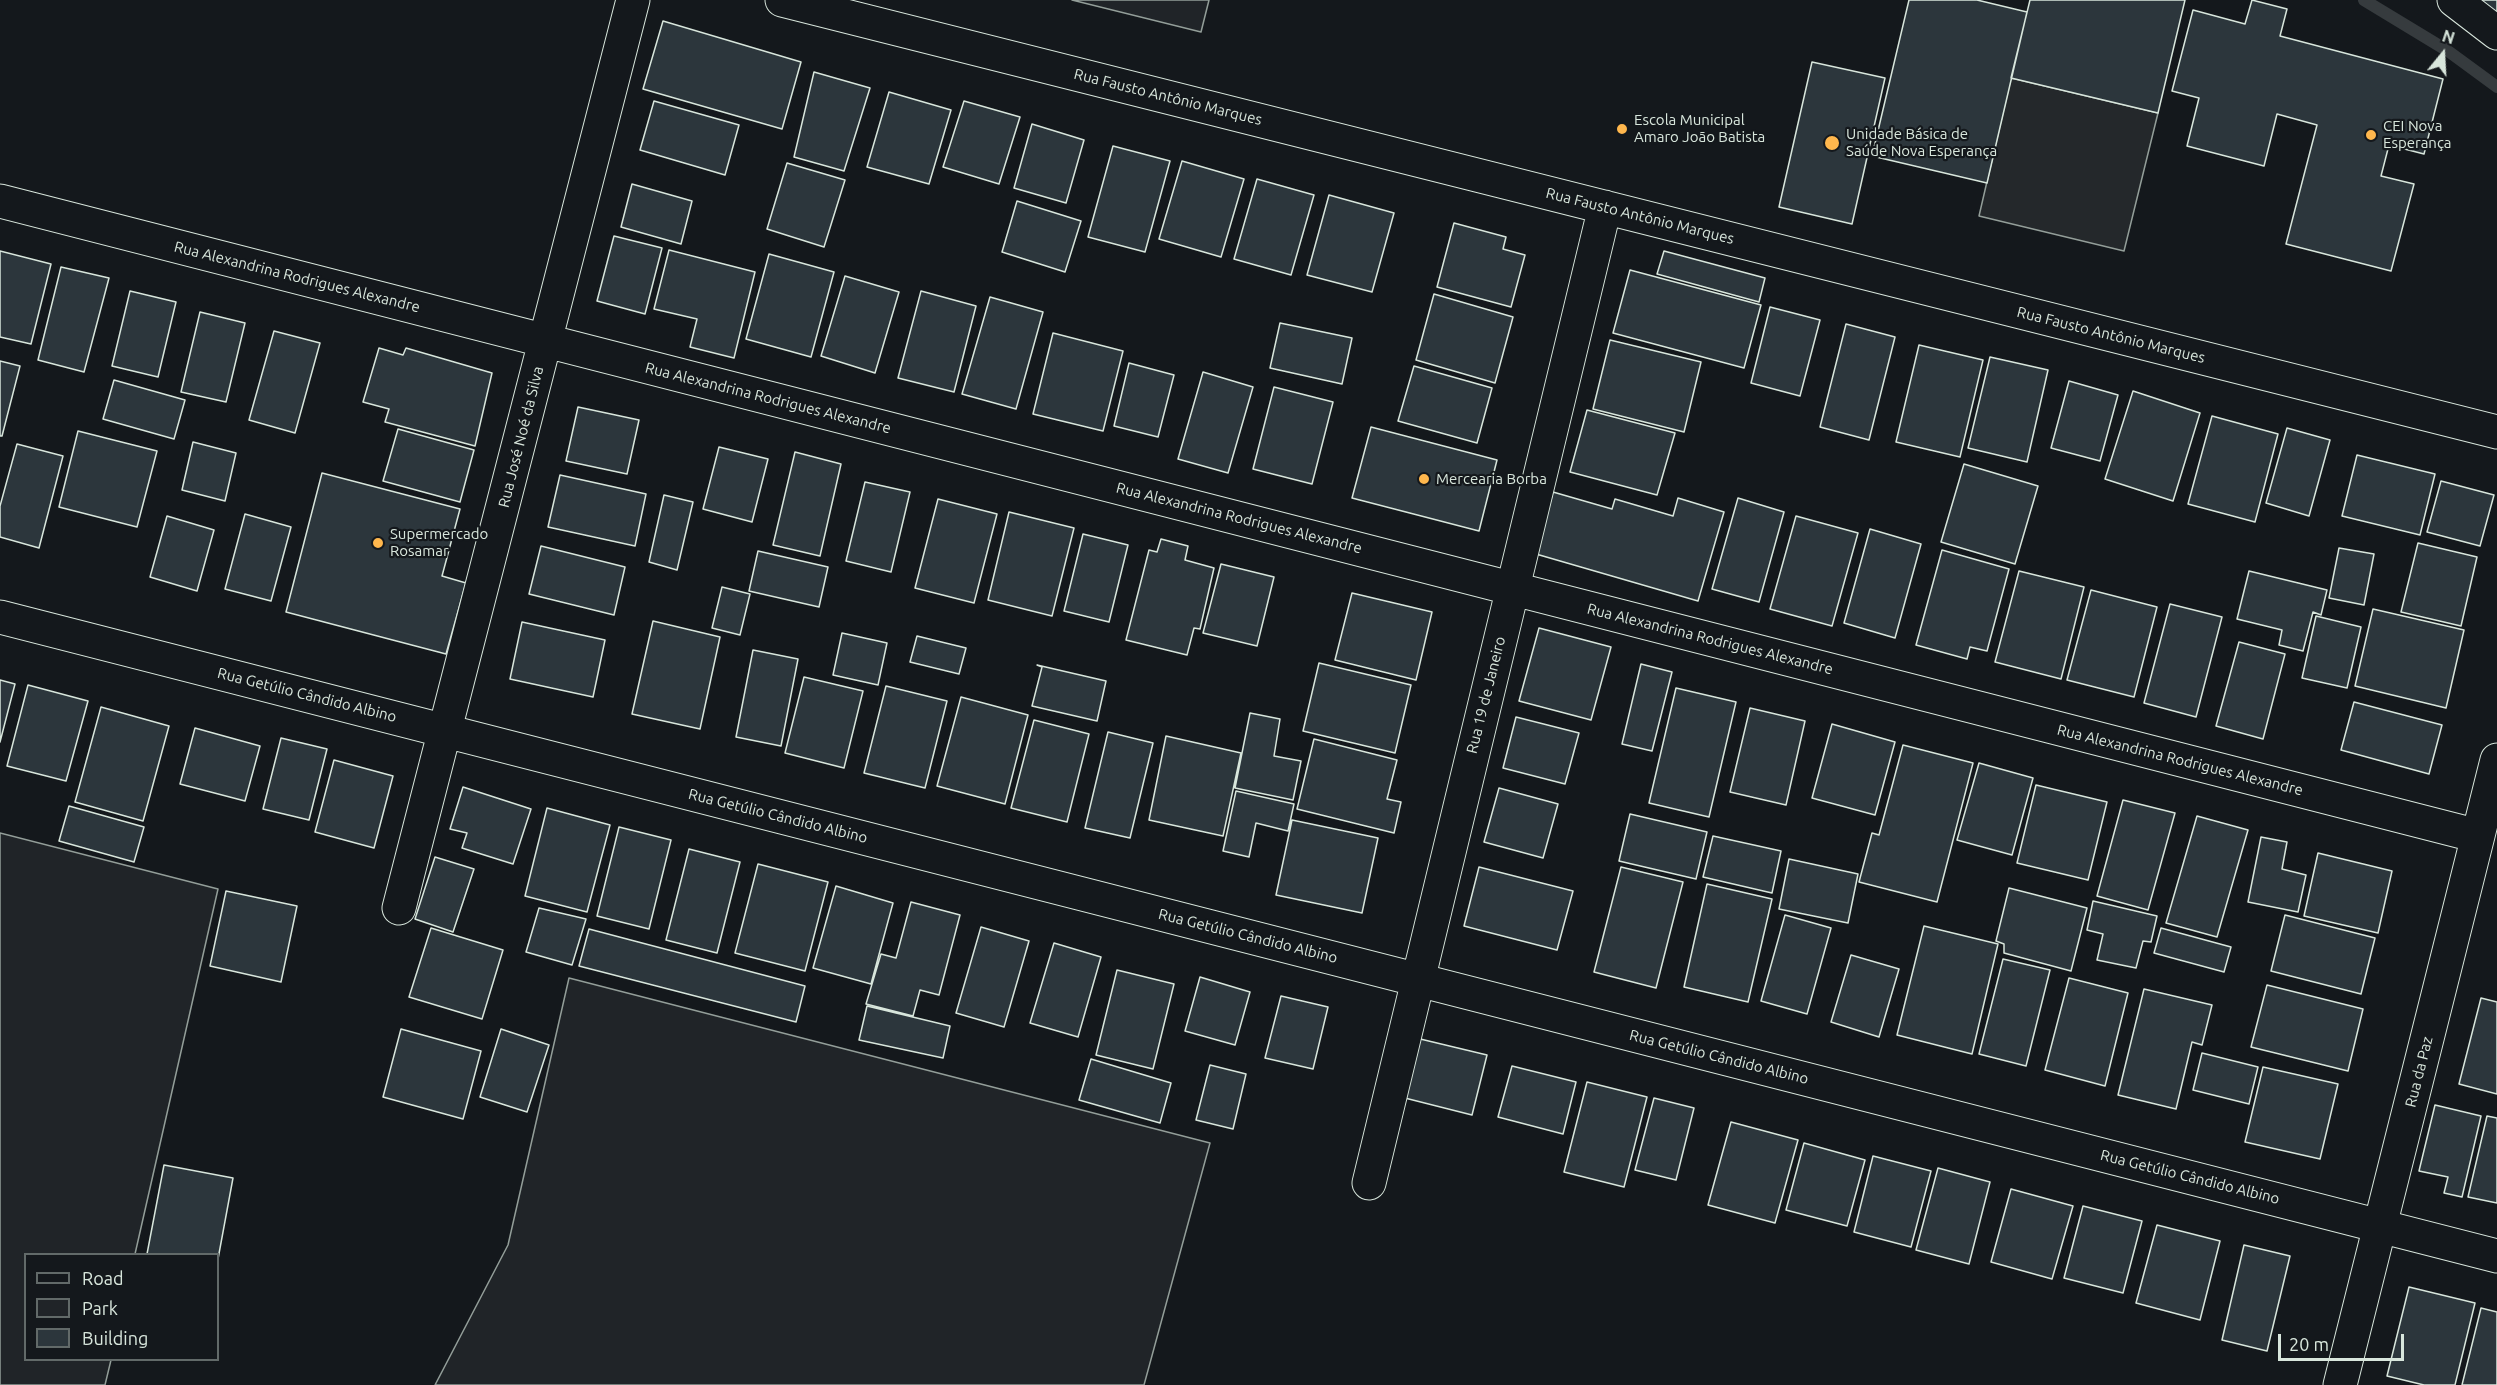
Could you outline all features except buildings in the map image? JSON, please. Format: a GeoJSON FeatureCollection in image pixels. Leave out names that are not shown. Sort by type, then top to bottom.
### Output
{"type":"FeatureCollection","features":[{"type":"Feature","properties":{"kind":"street","name":"Rua José Noé da Silva"},"geometry":{"type":"LineString","coordinates":[[399,908],[633,0]]}},
{"type":"Feature","properties":{"kind":"street","name":"Rua Fausto Antônio Marques"},"geometry":{"type":"LineString","coordinates":[[782,0],[2497,432]]}},
{"type":"Feature","properties":{"kind":"street"},"geometry":{"type":"LineString","coordinates":[[2454,0],[2497,33]]}},
{"type":"Feature","properties":{"kind":"street","name":"Rua Alexandrina Rodrigues Alexandre"},"geometry":{"type":"LineString","coordinates":[[0,201],[2478,836]]}},
{"type":"Feature","properties":{"kind":"street","name":"Rua 19 de Janeiro"},"geometry":{"type":"LineString","coordinates":[[1369,1183],[1605,207]]}},
{"type":"Feature","properties":{"kind":"street","name":"Rua Getúlio Cândido Albino"},"geometry":{"type":"LineString","coordinates":[[0,616],[2497,1256]]}},
{"type":"Feature","properties":{"kind":"street","name":"Rua da Paz"},"geometry":{"type":"LineString","coordinates":[[2340,1385],[2497,760]]}},
{"type":"Feature","properties":{"kind":"green space"},"geometry":{"type":"Polygon","coordinates":[[[1072,0],[1209,0],[1201,32],[1072,0]]]}},
{"type":"Feature","properties":{"kind":"green space"},"geometry":{"type":"Polygon","coordinates":[[[0,833],[218,889],[135,1253],[24,1253],[24,1361],[111,1361],[105,1385],[0,1385],[0,833]]]}},
{"type":"Feature","properties":{"kind":"green space"},"geometry":{"type":"Polygon","coordinates":[[[569,978],[1210,1143],[1144,1385],[435,1385],[508,1245],[569,978]]]}},
{"type":"Feature","properties":{"kind":"shaded area"},"geometry":{"type":"Polygon","coordinates":[[[2011,78],[2158,113],[2124,251],[1979,216],[2011,78]]]}},
{"type":"Feature","properties":{"kind":"waterway"},"geometry":{"type":"LineString","coordinates":[[2364,0],[2448,51],[2497,87]]}},
{"type":"Feature","properties":{"kind":"place","name":"Escola Municipal Amaro João Batista"},"geometry":{"type":"Point","coordinates":[1622,129]}},
{"type":"Feature","properties":{"kind":"place","name":"CEI Nova Esperança"},"geometry":{"type":"Point","coordinates":[2371,135]}},
{"type":"Feature","properties":{"kind":"place","name":"Unidade Básica de Saúde Nova Esperança"},"geometry":{"type":"Point","coordinates":[1832,143]}},
{"type":"Feature","properties":{"kind":"place","name":"Mercearia Borba"},"geometry":{"type":"Point","coordinates":[1424,479]}},
{"type":"Feature","properties":{"kind":"place","name":"Supermercado Rosamar"},"geometry":{"type":"Point","coordinates":[378,543]}}]}
